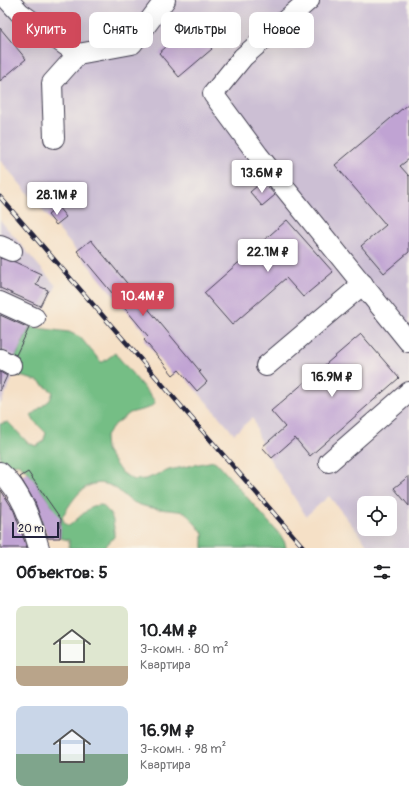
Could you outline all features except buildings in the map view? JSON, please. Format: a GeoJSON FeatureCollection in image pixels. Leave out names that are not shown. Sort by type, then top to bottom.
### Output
{"type":"FeatureCollection","features":[{"type":"Feature","properties":{"kind":"lane"},"geometry":{"type":"LineString","coordinates":[[8,0],[20,13],[78,54]]}},
{"type":"Feature","properties":{"kind":"lane"},"geometry":{"type":"LineString","coordinates":[[54,138],[52,83],[78,54],[132,44],[165,0]]}},
{"type":"Feature","properties":{"kind":"lane"},"geometry":{"type":"LineString","coordinates":[[308,0],[243,57],[213,94],[258,155],[409,342]]}},
{"type":"Feature","properties":{"kind":"lane"},"geometry":{"type":"LineString","coordinates":[[266,366],[363,284]]}},
{"type":"Feature","properties":{"kind":"lane"},"geometry":{"type":"LineString","coordinates":[[0,302],[35,318]]}},
{"type":"Feature","properties":{"kind":"lane"},"geometry":{"type":"LineString","coordinates":[[329,462],[409,392]]}},
{"type":"Feature","properties":{"kind":"lane"},"geometry":{"type":"LineString","coordinates":[[0,472],[13,485],[33,526],[39,548]]}},
{"type":"Feature","properties":{"kind":"shaded area"},"geometry":{"type":"Polygon","coordinates":[[[0,0],[409,0],[409,548],[370,548],[361,536],[397,536],[397,496],[357,496],[357,532],[329,496],[306,516],[262,447],[253,417],[234,434],[179,370],[173,375],[144,340],[148,336],[0,160],[0,0]]]}},
{"type":"Feature","properties":{"kind":"shaded area"},"geometry":{"type":"Polygon","coordinates":[[[0,220],[56,286],[0,405],[0,220]]]}},
{"type":"Feature","properties":{"kind":"green space"},"geometry":{"type":"Polygon","coordinates":[[[30,327],[69,332],[80,337],[101,362],[115,353],[154,400],[155,403],[149,408],[130,413],[112,427],[105,438],[106,450],[120,471],[133,480],[146,479],[169,470],[214,461],[281,536],[286,548],[203,548],[203,533],[185,512],[151,508],[137,504],[114,487],[105,484],[96,484],[82,490],[71,502],[62,517],[65,524],[69,526],[92,506],[102,505],[109,512],[114,527],[114,537],[104,548],[69,548],[69,540],[60,538],[60,524],[40,523],[42,518],[54,509],[28,472],[18,464],[0,468],[0,424],[8,422],[28,443],[36,446],[43,442],[46,433],[34,421],[31,415],[50,400],[53,392],[38,381],[8,373],[30,327]]]}},
{"type":"Feature","properties":{"kind":"railway"},"geometry":{"type":"LineString","coordinates":[[0,197],[304,548]]}}]}
